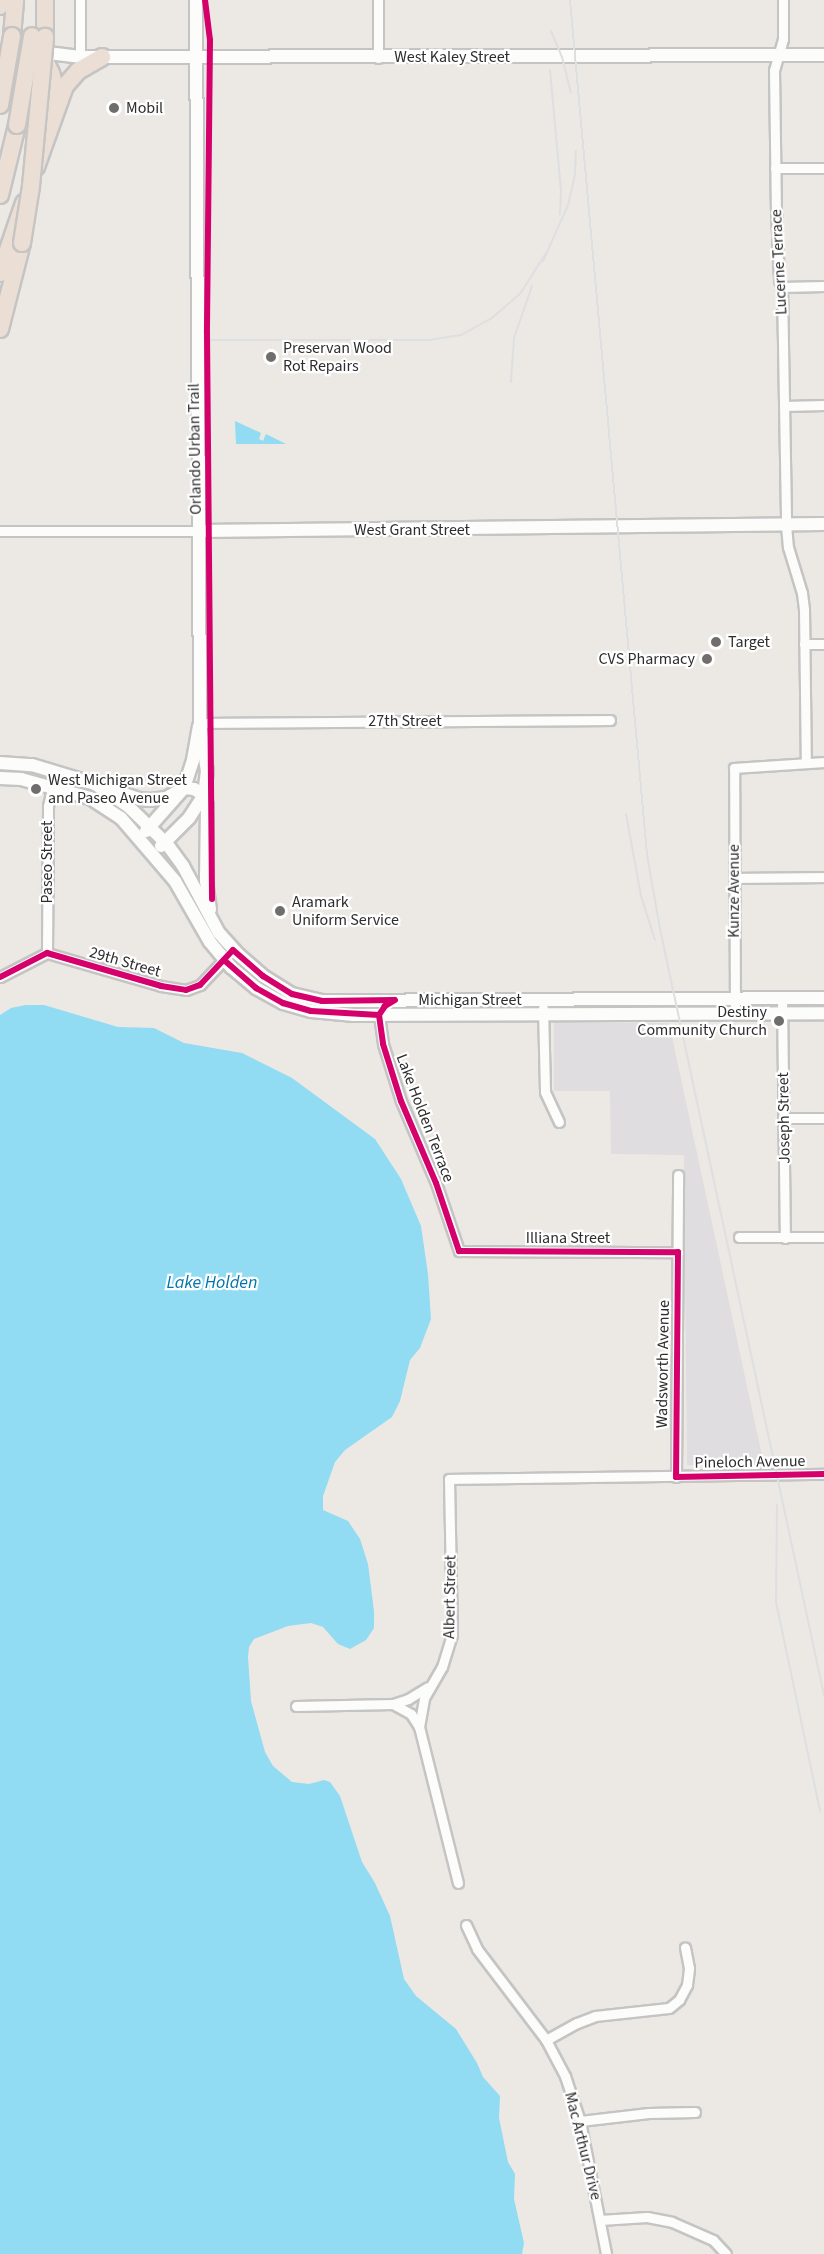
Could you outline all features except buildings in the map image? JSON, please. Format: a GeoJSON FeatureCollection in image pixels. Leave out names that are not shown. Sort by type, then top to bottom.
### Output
{"type":"FeatureCollection","features":[{"type":"Feature","properties":{"kind":"highway"},"geometry":{"type":"LineString","coordinates":[[0,6],[1,0]]}},
{"type":"Feature","properties":{"kind":"highway"},"geometry":{"type":"LineString","coordinates":[[0,105],[12,36],[15,0]]}},
{"type":"Feature","properties":{"kind":"highway"},"geometry":{"type":"LineString","coordinates":[[0,329],[17,238],[31,186],[37,0]]}},
{"type":"Feature","properties":{"kind":"highway"},"geometry":{"type":"LineString","coordinates":[[0,195],[45,0]]}},
{"type":"Feature","properties":{"kind":"highway"},"geometry":{"type":"LineString","coordinates":[[17,238],[21,195],[54,95],[54,83],[48,65],[41,58],[35,42]]}},
{"type":"Feature","properties":{"kind":"highway"},"geometry":{"type":"LineString","coordinates":[[0,273],[17,238],[65,86],[78,71],[102,57]]}},
{"type":"Feature","properties":{"kind":"highway"},"geometry":{"type":"LineString","coordinates":[[0,87],[28,87],[38,92],[45,100],[47,113]]}},
{"type":"Feature","properties":{"kind":"street"},"geometry":{"type":"LineString","coordinates":[[80,0],[80,57]]}},
{"type":"Feature","properties":{"kind":"street"},"geometry":{"type":"LineString","coordinates":[[196,0],[200,723],[207,772],[204,795],[207,806],[206,887],[212,920]]}},
{"type":"Feature","properties":{"kind":"street"},"geometry":{"type":"LineString","coordinates":[[378,0],[378,58]]}},
{"type":"Feature","properties":{"kind":"street","name":"Lucerne Terrace"},"geometry":{"type":"LineString","coordinates":[[783,0],[783,39],[774,70],[778,268],[782,287],[786,525],[788,547],[802,593],[806,763]]}},
{"type":"Feature","properties":{"kind":"street","name":"West Kaley Street"},"geometry":{"type":"LineString","coordinates":[[0,52],[35,42],[80,57]]}},
{"type":"Feature","properties":{"kind":"street","name":"West Kaley Street"},"geometry":{"type":"LineString","coordinates":[[0,66],[48,65],[80,57],[197,55],[378,58],[824,55]]}},
{"type":"Feature","properties":{"kind":"street"},"geometry":{"type":"LineString","coordinates":[[775,168],[824,168]]}},
{"type":"Feature","properties":{"kind":"street"},"geometry":{"type":"LineString","coordinates":[[782,287],[824,286]]}},
{"type":"Feature","properties":{"kind":"street"},"geometry":{"type":"LineString","coordinates":[[784,406],[824,405]]}},
{"type":"Feature","properties":{"kind":"street","name":"West Grant Street"},"geometry":{"type":"LineString","coordinates":[[0,531],[824,524]]}},
{"type":"Feature","properties":{"kind":"street"},"geometry":{"type":"LineString","coordinates":[[804,644],[824,644]]}},
{"type":"Feature","properties":{"kind":"street","name":"27th Street"},"geometry":{"type":"LineString","coordinates":[[200,723],[610,720]]}},
{"type":"Feature","properties":{"kind":"street"},"geometry":{"type":"LineString","coordinates":[[139,837],[184,788],[193,760],[200,723]]}},
{"type":"Feature","properties":{"kind":"street"},"geometry":{"type":"LineString","coordinates":[[806,763],[824,762]]}},
{"type":"Feature","properties":{"kind":"street","name":"Michigan Street"},"geometry":{"type":"LineString","coordinates":[[0,763],[32,765],[95,784],[128,806],[167,844],[183,866],[212,920],[233,950],[263,976],[292,994],[322,1000],[824,998]]}},
{"type":"Feature","properties":{"kind":"street","name":"Kunze Avenue"},"geometry":{"type":"LineString","coordinates":[[735,1014],[734,768],[806,763]]}},
{"type":"Feature","properties":{"kind":"street","name":"Paseo Street"},"geometry":{"type":"LineString","coordinates":[[47,953],[48,806],[56,772]]}},
{"type":"Feature","properties":{"kind":"street","name":"Michigan Street"},"geometry":{"type":"LineString","coordinates":[[0,778],[21,779],[90,798],[121,818],[152,850],[176,881],[210,942],[225,960],[256,988],[283,1002],[311,1011],[379,1015],[824,1013]]}},
{"type":"Feature","properties":{"kind":"street"},"geometry":{"type":"LineString","coordinates":[[95,784],[139,799],[166,798],[184,788],[194,789],[204,795]]}},
{"type":"Feature","properties":{"kind":"street"},"geometry":{"type":"LineString","coordinates":[[152,850],[167,844],[189,818],[204,795]]}},
{"type":"Feature","properties":{"kind":"street"},"geometry":{"type":"LineString","coordinates":[[734,878],[824,877]]}},
{"type":"Feature","properties":{"kind":"street","name":"29th Street"},"geometry":{"type":"LineString","coordinates":[[47,953],[176,990],[186,990],[200,985],[233,950]]}},
{"type":"Feature","properties":{"kind":"street"},"geometry":{"type":"LineString","coordinates":[[0,977],[47,953]]}},
{"type":"Feature","properties":{"kind":"street","name":"Joseph Street"},"geometry":{"type":"LineString","coordinates":[[782,999],[785,1238]]}},
{"type":"Feature","properties":{"kind":"street"},"geometry":{"type":"LineString","coordinates":[[379,1015],[385,1006],[395,1000]]}},
{"type":"Feature","properties":{"kind":"street"},"geometry":{"type":"LineString","coordinates":[[543,1000],[545,1092],[559,1122]]}},
{"type":"Feature","properties":{"kind":"street","name":"Lake Holden Terrace"},"geometry":{"type":"LineString","coordinates":[[379,1015],[383,1044],[401,1101],[436,1183],[459,1251]]}},
{"type":"Feature","properties":{"kind":"street"},"geometry":{"type":"LineString","coordinates":[[784,1118],[824,1118]]}},
{"type":"Feature","properties":{"kind":"street","name":"Wadsworth Avenue"},"geometry":{"type":"LineString","coordinates":[[676,1477],[678,1175]]}},
{"type":"Feature","properties":{"kind":"street"},"geometry":{"type":"LineString","coordinates":[[739,1237],[824,1237]]}},
{"type":"Feature","properties":{"kind":"street","name":"Illiana Street"},"geometry":{"type":"LineString","coordinates":[[459,1251],[678,1252]]}},
{"type":"Feature","properties":{"kind":"street","name":"Pineloch Avenue"},"geometry":{"type":"LineString","coordinates":[[449,1479],[824,1474]]}},
{"type":"Feature","properties":{"kind":"street","name":"Albert Street"},"geometry":{"type":"LineString","coordinates":[[449,1479],[452,1635],[442,1667],[428,1686],[420,1712],[419,1727],[458,1883]]}},
{"type":"Feature","properties":{"kind":"street"},"geometry":{"type":"LineString","coordinates":[[296,1706],[393,1704],[408,1699],[428,1686]]}},
{"type":"Feature","properties":{"kind":"street"},"geometry":{"type":"LineString","coordinates":[[393,1704],[411,1714],[419,1727]]}},
{"type":"Feature","properties":{"kind":"street","name":"Mac Arthur Drive"},"geometry":{"type":"LineString","coordinates":[[466,1924],[477,1949],[494,1975],[546,2040],[565,2076],[579,2121],[606,2254]]}},
{"type":"Feature","properties":{"kind":"street"},"geometry":{"type":"LineString","coordinates":[[546,2040],[576,2023],[595,2016],[669,2008],[679,2000],[687,1984],[689,1968],[685,1947]]}},
{"type":"Feature","properties":{"kind":"street"},"geometry":{"type":"LineString","coordinates":[[579,2121],[649,2113],[695,2112]]}},
{"type":"Feature","properties":{"kind":"street"},"geometry":{"type":"LineString","coordinates":[[600,2220],[647,2217],[672,2222],[713,2240],[726,2254]]}},
{"type":"Feature","properties":{"kind":"shaded area"},"geometry":{"type":"Polygon","coordinates":[[[554,1022],[669,1023],[764,1465],[687,1465],[684,1155],[611,1154],[610,1091],[554,1091],[554,1022]]]}},
{"type":"Feature","properties":{"kind":"water"},"geometry":{"type":"Polygon","coordinates":[[[235,421],[261,433],[259,439],[263,441],[266,434],[286,444],[236,444],[235,421]]]}},
{"type":"Feature","properties":{"kind":"water","name":"Lake Holden"},"geometry":{"type":"Polygon","coordinates":[[[44,1005],[118,1027],[154,1028],[184,1043],[242,1053],[292,1078],[375,1139],[401,1179],[421,1226],[428,1274],[431,1319],[420,1348],[410,1360],[400,1401],[392,1417],[345,1450],[335,1462],[323,1496],[323,1510],[348,1521],[360,1539],[368,1564],[374,1628],[366,1640],[350,1649],[338,1644],[323,1627],[311,1623],[288,1626],[254,1639],[249,1647],[248,1657],[251,1701],[265,1752],[273,1766],[292,1782],[309,1784],[324,1780],[330,1782],[340,1796],[362,1862],[375,1883],[390,1916],[404,1979],[416,1996],[456,2029],[483,2077],[500,2096],[499,2118],[508,2162],[515,2174],[514,2199],[524,2243],[522,2254],[0,2254],[0,1015],[11,1008],[44,1005]]]}},
{"type":"Feature","properties":{"kind":"railway"},"geometry":{"type":"LineString","coordinates":[[570,0],[647,855],[660,929],[824,1695]]}},
{"type":"Feature","properties":{"kind":"railway"},"geometry":{"type":"LineString","coordinates":[[551,31],[562,57],[571,92]]}},
{"type":"Feature","properties":{"kind":"railway"},"geometry":{"type":"LineString","coordinates":[[550,70],[561,192],[560,214]]}},
{"type":"Feature","properties":{"kind":"railway"},"geometry":{"type":"LineString","coordinates":[[543,261],[568,205],[575,174],[576,151]]}},
{"type":"Feature","properties":{"kind":"railway"},"geometry":{"type":"LineString","coordinates":[[208,340],[429,340],[461,335],[492,318],[520,294],[546,253]]}},
{"type":"Feature","properties":{"kind":"railway"},"geometry":{"type":"LineString","coordinates":[[511,382],[514,338],[532,286]]}},
{"type":"Feature","properties":{"kind":"railway"},"geometry":{"type":"LineString","coordinates":[[626,814],[641,896],[655,940]]}},
{"type":"Feature","properties":{"kind":"railway"},"geometry":{"type":"LineString","coordinates":[[777,1505],[776,1602],[820,1811]]}},
{"type":"Feature","properties":{"kind":"cycle path","name":"Orlando Urban Trail"},"geometry":{"type":"LineString","coordinates":[[205,0],[210,40],[207,333],[212,899]]}},
{"type":"Feature","properties":{"kind":"cycle path"},"geometry":{"type":"LineString","coordinates":[[0,977],[47,953],[161,986],[186,990],[200,985],[233,950],[263,976],[292,994],[322,1001],[394,1000]]}},
{"type":"Feature","properties":{"kind":"cycle path"},"geometry":{"type":"LineString","coordinates":[[224,960],[256,988],[283,1003],[311,1011],[379,1015]]}},
{"type":"Feature","properties":{"kind":"cycle path"},"geometry":{"type":"LineString","coordinates":[[395,1000],[385,1006],[379,1015],[383,1044],[401,1101],[436,1183],[459,1251],[678,1252],[676,1477],[824,1474]]}},
{"type":"Feature","properties":{"kind":"place","name":"Mobil"},"geometry":{"type":"Point","coordinates":[114,108]}},
{"type":"Feature","properties":{"kind":"place","name":"Preservan Wood Rot Repairs"},"geometry":{"type":"Point","coordinates":[271,357]}},
{"type":"Feature","properties":{"kind":"place","name":"Target"},"geometry":{"type":"Point","coordinates":[716,642]}},
{"type":"Feature","properties":{"kind":"place","name":"CVS Pharmacy"},"geometry":{"type":"Point","coordinates":[707,659]}},
{"type":"Feature","properties":{"kind":"place","name":"West Michigan Street and Paseo Avenue"},"geometry":{"type":"Point","coordinates":[36,789]}},
{"type":"Feature","properties":{"kind":"place","name":"Aramark Uniform Service"},"geometry":{"type":"Point","coordinates":[280,911]}},
{"type":"Feature","properties":{"kind":"place","name":"Destiny Community Church"},"geometry":{"type":"Point","coordinates":[779,1021]}}]}
